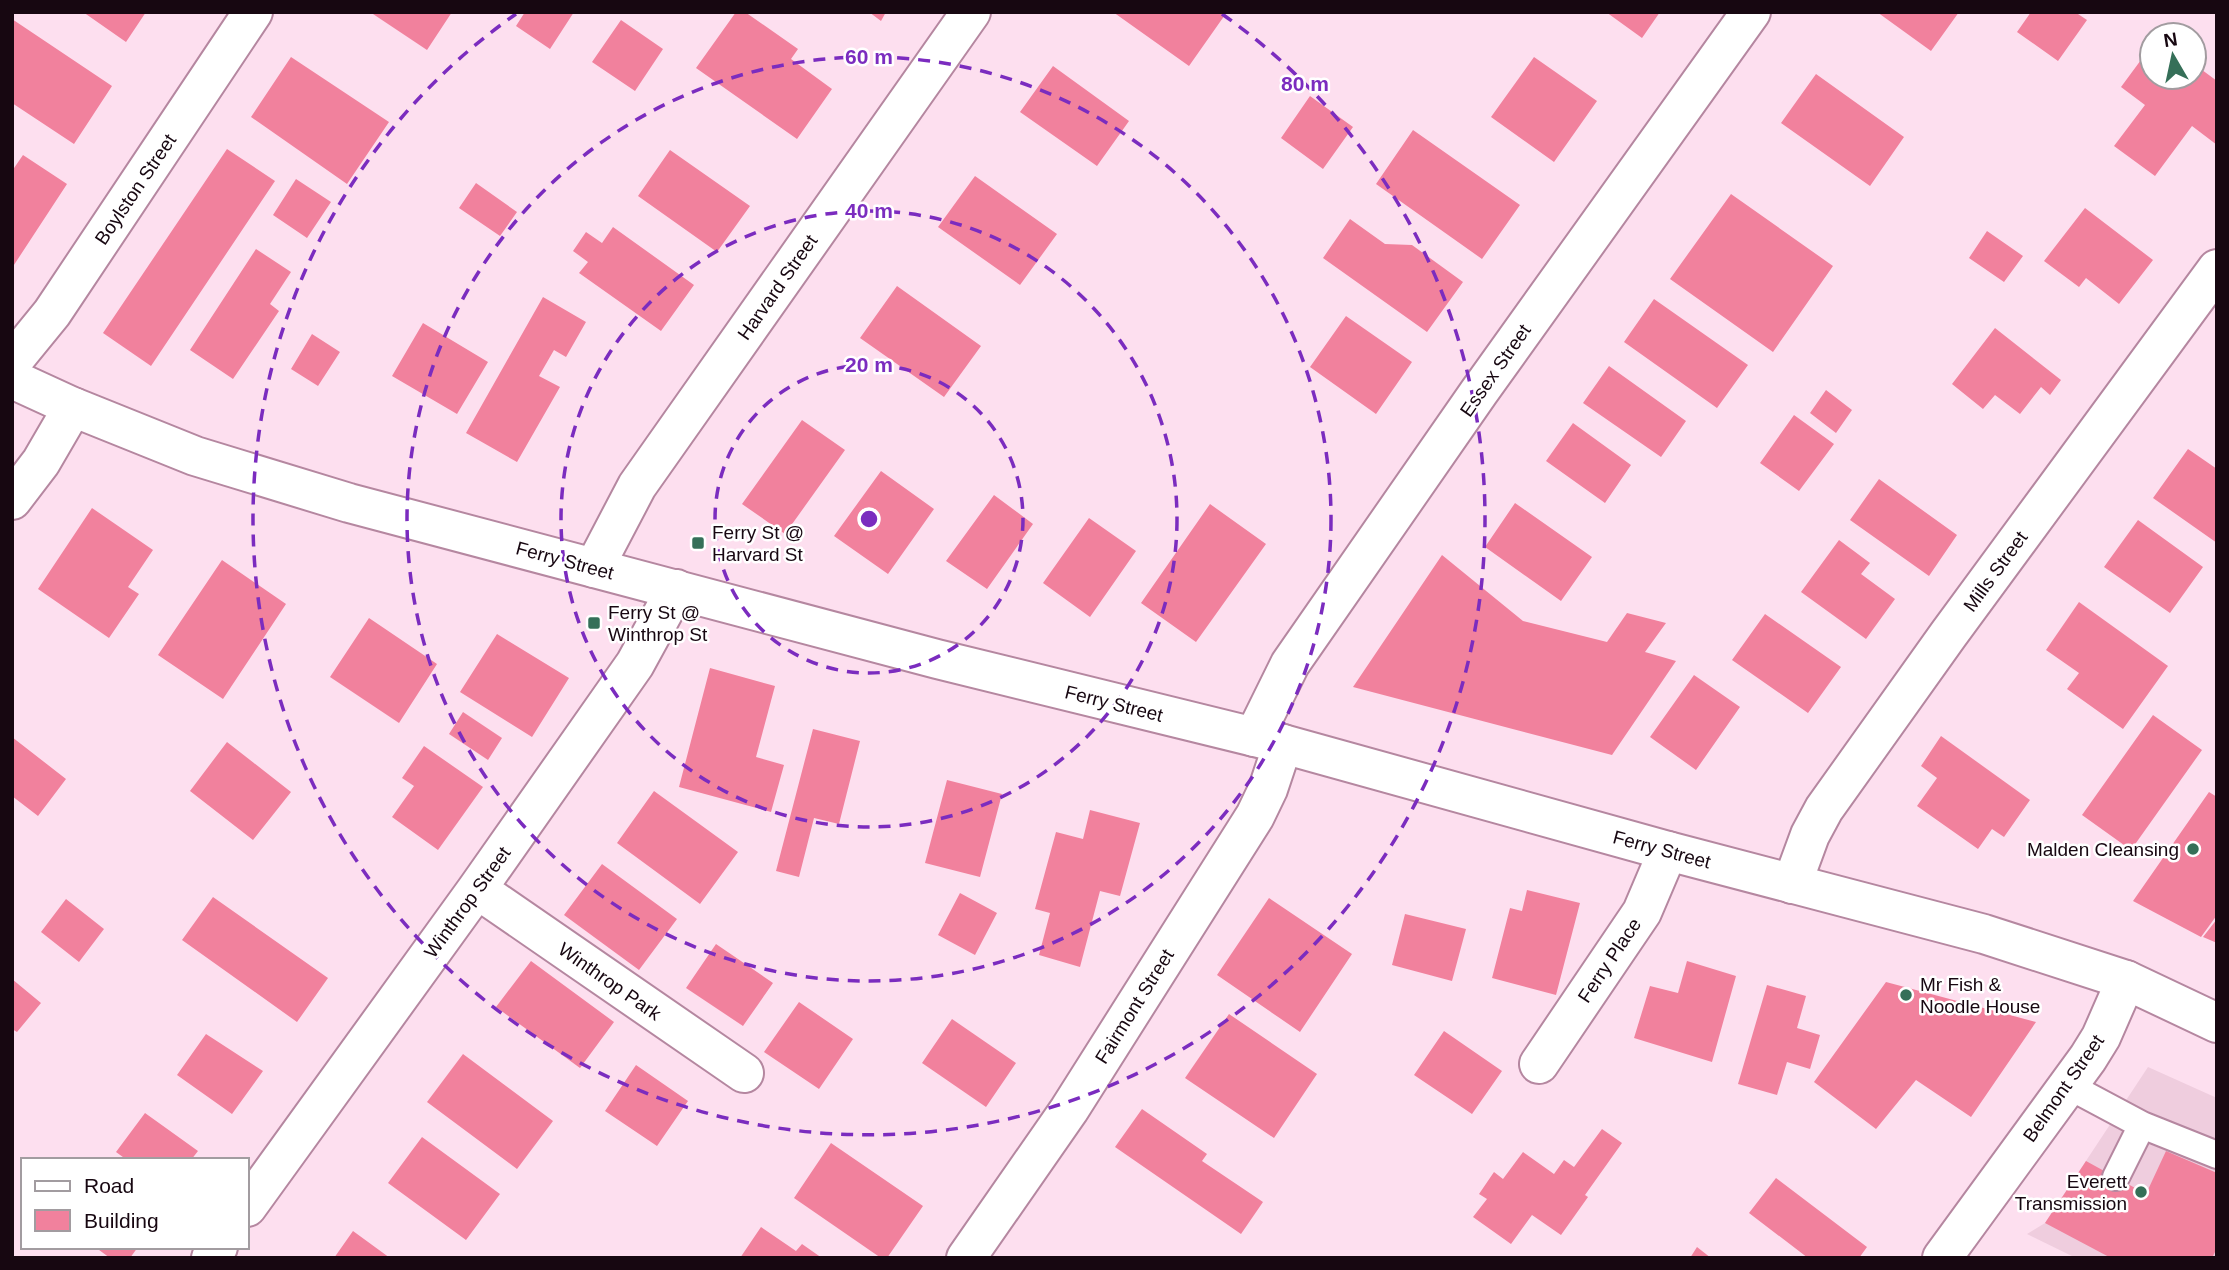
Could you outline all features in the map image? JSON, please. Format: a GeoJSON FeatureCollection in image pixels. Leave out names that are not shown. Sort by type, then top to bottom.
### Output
{"type":"FeatureCollection","features":[{"type":"Feature","properties":{"kind":"street","name":"Boylston Street"},"geometry":{"type":"LineString","coordinates":[[12,362],[52,313],[253,12]]}},
{"type":"Feature","properties":{"kind":"street","name":"Harvard Street"},"geometry":{"type":"LineString","coordinates":[[594,568],[637,486],[971,12]]}},
{"type":"Feature","properties":{"kind":"street","name":"Essex Street"},"geometry":{"type":"LineString","coordinates":[[1269,741],[1278,683],[1290,664],[1479,392],[1751,12]]}},
{"type":"Feature","properties":{"kind":"street","name":"Mills Street"},"geometry":{"type":"LineString","coordinates":[[1792,884],[1810,835],[1824,809],[1955,625],[2217,269]]}},
{"type":"Feature","properties":{"kind":"street","name":"Ferry Street"},"geometry":{"type":"LineString","coordinates":[[12,379],[73,407],[208,460],[349,503],[937,659],[1269,741],[1984,934],[2126,980],[2217,1023]]}},
{"type":"Feature","properties":{"kind":"street"},"geometry":{"type":"LineString","coordinates":[[12,500],[41,462],[73,407]]}},
{"type":"Feature","properties":{"kind":"street","name":"Winthrop Street"},"geometry":{"type":"LineString","coordinates":[[248,1206],[477,890],[635,664],[676,589]]}},
{"type":"Feature","properties":{"kind":"street","name":"Fairmont Street"},"geometry":{"type":"LineString","coordinates":[[966,1258],[1069,1110],[1255,816],[1268,789],[1269,741]]}},
{"type":"Feature","properties":{"kind":"street","name":"Ferry Place"},"geometry":{"type":"LineString","coordinates":[[1539,1064],[1642,912],[1668,850]]}},
{"type":"Feature","properties":{"kind":"street","name":"Winthrop Park"},"geometry":{"type":"LineString","coordinates":[[477,890],[744,1073]]}},
{"type":"Feature","properties":{"kind":"street","name":"Belmont Street"},"geometry":{"type":"LineString","coordinates":[[1942,1258],[2101,1037],[2126,980]]}},
{"type":"Feature","properties":{"kind":"lane"},"geometry":{"type":"LineString","coordinates":[[2067,1085],[2142,1125],[2217,1155]]}},
{"type":"Feature","properties":{"kind":"lane"},"geometry":{"type":"LineString","coordinates":[[2116,1177],[2142,1125]]}},
{"type":"Feature","properties":{"kind":"shaded area","name":"Everett Transmission"},"geometry":{"type":"Polygon","coordinates":[[[2148,1067],[2217,1098],[2217,1258],[2076,1258],[2027,1234],[2045,1223],[2148,1067]]]}},
{"type":"Feature","properties":{"kind":"building"},"geometry":{"type":"Polygon","coordinates":[[[83,12],[146,12],[126,42],[83,12]]]}},
{"type":"Feature","properties":{"kind":"building"},"geometry":{"type":"Polygon","coordinates":[[[370,12],[452,12],[427,50],[370,12]]]}},
{"type":"Feature","properties":{"kind":"building"},"geometry":{"type":"Polygon","coordinates":[[[525,12],[574,12],[550,49],[516,26],[525,12]]]}},
{"type":"Feature","properties":{"kind":"building"},"geometry":{"type":"Polygon","coordinates":[[[736,12],[745,12],[798,49],[791,59],[832,89],[797,139],[696,68],[736,12]]]}},
{"type":"Feature","properties":{"kind":"building"},"geometry":{"type":"Polygon","coordinates":[[[869,12],[886,12],[881,21],[869,12]]]}},
{"type":"Feature","properties":{"kind":"building"},"geometry":{"type":"Polygon","coordinates":[[[1113,12],[1227,12],[1189,66],[1113,12]]]}},
{"type":"Feature","properties":{"kind":"building"},"geometry":{"type":"Polygon","coordinates":[[[1606,12],[1660,12],[1642,38],[1606,12]]]}},
{"type":"Feature","properties":{"kind":"building"},"geometry":{"type":"Polygon","coordinates":[[[1877,12],[1959,12],[1931,51],[1877,12]]]}},
{"type":"Feature","properties":{"kind":"building"},"geometry":{"type":"Polygon","coordinates":[[[2031,12],[2075,12],[2087,20],[2058,61],[2017,32],[2031,12]]]}},
{"type":"Feature","properties":{"kind":"building"},"geometry":{"type":"Polygon","coordinates":[[[12,19],[112,86],[74,144],[12,103],[12,19]]]}},
{"type":"Feature","properties":{"kind":"building"},"geometry":{"type":"Polygon","coordinates":[[[621,20],[663,49],[635,91],[592,62],[621,20]]]}},
{"type":"Feature","properties":{"kind":"building"},"geometry":{"type":"Polygon","coordinates":[[[291,57],[389,122],[347,184],[251,117],[291,57]]]}},
{"type":"Feature","properties":{"kind":"building"},"geometry":{"type":"Polygon","coordinates":[[[1534,57],[1597,101],[1554,162],[1491,117],[1534,57]]]}},
{"type":"Feature","properties":{"kind":"building"},"geometry":{"type":"Polygon","coordinates":[[[2138,64],[2138,91],[2208,91],[2208,74],[2217,81],[2217,145],[2192,126],[2155,176],[2114,146],[2145,105],[2121,87],[2138,64]]]}},
{"type":"Feature","properties":{"kind":"building"},"geometry":{"type":"Polygon","coordinates":[[[1053,66],[1129,121],[1097,166],[1020,112],[1053,66]]]}},
{"type":"Feature","properties":{"kind":"building"},"geometry":{"type":"Polygon","coordinates":[[[1816,74],[1904,137],[1870,186],[1781,123],[1816,74]]]}},
{"type":"Feature","properties":{"kind":"building"},"geometry":{"type":"Polygon","coordinates":[[[1310,96],[1353,127],[1323,169],[1281,138],[1310,96]]]}},
{"type":"Feature","properties":{"kind":"building"},"geometry":{"type":"Polygon","coordinates":[[[1413,130],[1520,205],[1482,259],[1376,184],[1413,130]]]}},
{"type":"Feature","properties":{"kind":"building"},"geometry":{"type":"Polygon","coordinates":[[[227,149],[275,181],[151,366],[103,333],[227,149]]]}},
{"type":"Feature","properties":{"kind":"building"},"geometry":{"type":"Polygon","coordinates":[[[670,150],[750,206],[717,252],[638,196],[670,150]]]}},
{"type":"Feature","properties":{"kind":"building"},"geometry":{"type":"Polygon","coordinates":[[[23,155],[67,184],[12,268],[12,171],[23,155]]]}},
{"type":"Feature","properties":{"kind":"building"},"geometry":{"type":"Polygon","coordinates":[[[975,176],[1057,234],[1020,285],[938,227],[975,176]]]}},
{"type":"Feature","properties":{"kind":"building"},"geometry":{"type":"Polygon","coordinates":[[[296,179],[331,202],[307,238],[273,215],[296,179]]]}},
{"type":"Feature","properties":{"kind":"building"},"geometry":{"type":"Polygon","coordinates":[[[476,183],[517,212],[500,236],[459,208],[476,183]]]}},
{"type":"Feature","properties":{"kind":"building"},"geometry":{"type":"Polygon","coordinates":[[[1731,194],[1833,266],[1773,352],[1670,279],[1731,194]]]}},
{"type":"Feature","properties":{"kind":"building"},"geometry":{"type":"Polygon","coordinates":[[[2085,208],[2153,260],[2119,304],[2086,278],[2079,287],[2044,261],[2085,208]]]}},
{"type":"Feature","properties":{"kind":"building"},"geometry":{"type":"Polygon","coordinates":[[[1350,219],[1385,244],[1412,245],[1463,282],[1427,332],[1323,258],[1350,219]]]}},
{"type":"Feature","properties":{"kind":"building"},"geometry":{"type":"Polygon","coordinates":[[[613,227],[694,285],[661,331],[579,273],[588,262],[573,251],[586,232],[602,243],[613,227]]]}},
{"type":"Feature","properties":{"kind":"building"},"geometry":{"type":"Polygon","coordinates":[[[1987,231],[2023,256],[2004,282],[1969,258],[1987,231]]]}},
{"type":"Feature","properties":{"kind":"building"},"geometry":{"type":"Polygon","coordinates":[[[256,249],[291,272],[270,304],[279,311],[233,379],[190,350],[256,249]]]}},
{"type":"Feature","properties":{"kind":"building"},"geometry":{"type":"Polygon","coordinates":[[[897,286],[981,346],[944,397],[860,338],[897,286]]]}},
{"type":"Feature","properties":{"kind":"building"},"geometry":{"type":"Polygon","coordinates":[[[543,297],[586,322],[566,357],[554,350],[539,376],[560,387],[517,462],[466,433],[543,297]]]}},
{"type":"Feature","properties":{"kind":"building"},"geometry":{"type":"Polygon","coordinates":[[[1654,299],[1748,365],[1717,408],[1624,342],[1654,299]]]}},
{"type":"Feature","properties":{"kind":"building"},"geometry":{"type":"Polygon","coordinates":[[[1346,316],[1412,362],[1376,414],[1310,367],[1346,316]]]}},
{"type":"Feature","properties":{"kind":"building"},"geometry":{"type":"Polygon","coordinates":[[[423,323],[488,362],[457,414],[392,376],[423,323]]]}},
{"type":"Feature","properties":{"kind":"building"},"geometry":{"type":"Polygon","coordinates":[[[1995,328],[2061,380],[2050,395],[2041,387],[2020,414],[1995,395],[1983,409],[1952,384],[1995,328]]]}},
{"type":"Feature","properties":{"kind":"building"},"geometry":{"type":"Polygon","coordinates":[[[312,334],[340,352],[318,386],[291,369],[312,334]]]}},
{"type":"Feature","properties":{"kind":"building"},"geometry":{"type":"Polygon","coordinates":[[[1609,366],[1686,421],[1661,457],[1583,403],[1609,366]]]}},
{"type":"Feature","properties":{"kind":"building"},"geometry":{"type":"Polygon","coordinates":[[[1826,390],[1852,410],[1836,433],[1810,413],[1826,390]]]}},
{"type":"Feature","properties":{"kind":"building"},"geometry":{"type":"Polygon","coordinates":[[[1794,415],[1834,444],[1799,491],[1760,463],[1794,415]]]}},
{"type":"Feature","properties":{"kind":"building"},"geometry":{"type":"Polygon","coordinates":[[[802,420],[845,450],[785,534],[742,504],[802,420]]]}},
{"type":"Feature","properties":{"kind":"building"},"geometry":{"type":"Polygon","coordinates":[[[1573,423],[1631,465],[1605,503],[1546,461],[1573,423]]]}},
{"type":"Feature","properties":{"kind":"building"},"geometry":{"type":"Polygon","coordinates":[[[2188,449],[2217,469],[2217,543],[2153,498],[2188,449]]]}},
{"type":"Feature","properties":{"kind":"building"},"geometry":{"type":"Polygon","coordinates":[[[881,471],[934,509],[888,574],[834,536],[881,471]]]}},
{"type":"Feature","properties":{"kind":"building"},"geometry":{"type":"Polygon","coordinates":[[[1879,479],[1957,535],[1929,576],[1850,520],[1879,479]]]}},
{"type":"Feature","properties":{"kind":"building"},"geometry":{"type":"Polygon","coordinates":[[[994,495],[1033,524],[987,589],[946,561],[994,495]]]}},
{"type":"Feature","properties":{"kind":"building"},"geometry":{"type":"Polygon","coordinates":[[[1515,503],[1592,557],[1561,601],[1485,547],[1515,503]]]}},
{"type":"Feature","properties":{"kind":"building"},"geometry":{"type":"Polygon","coordinates":[[[1210,504],[1266,544],[1196,642],[1141,603],[1210,504]]]}},
{"type":"Feature","properties":{"kind":"building"},"geometry":{"type":"Polygon","coordinates":[[[92,508],[153,550],[128,587],[139,594],[109,638],[38,589],[92,508]]]}},
{"type":"Feature","properties":{"kind":"building"},"geometry":{"type":"Polygon","coordinates":[[[1089,518],[1136,551],[1090,617],[1043,583],[1089,518]]]}},
{"type":"Feature","properties":{"kind":"building"},"geometry":{"type":"Polygon","coordinates":[[[2138,520],[2203,567],[2170,613],[2104,567],[2138,520]]]}},
{"type":"Feature","properties":{"kind":"building"},"geometry":{"type":"Polygon","coordinates":[[[1839,540],[1870,563],[1861,574],[1895,599],[1866,639],[1801,592],[1839,540]]]}},
{"type":"Feature","properties":{"kind":"building"},"geometry":{"type":"Polygon","coordinates":[[[1442,555],[1523,621],[1607,642],[1627,613],[1666,623],[1645,652],[1676,661],[1612,755],[1353,687],[1442,555]]]}},
{"type":"Feature","properties":{"kind":"building"},"geometry":{"type":"Polygon","coordinates":[[[222,560],[286,604],[223,699],[158,655],[222,560]]]}},
{"type":"Feature","properties":{"kind":"building"},"geometry":{"type":"Polygon","coordinates":[[[2079,602],[2168,666],[2123,729],[2067,689],[2079,673],[2046,650],[2079,602]]]}},
{"type":"Feature","properties":{"kind":"building"},"geometry":{"type":"Polygon","coordinates":[[[1765,614],[1841,667],[1808,713],[1732,660],[1765,614]]]}},
{"type":"Feature","properties":{"kind":"building"},"geometry":{"type":"Polygon","coordinates":[[[369,618],[437,664],[399,723],[330,677],[369,618]]]}},
{"type":"Feature","properties":{"kind":"building"},"geometry":{"type":"Polygon","coordinates":[[[497,634],[569,678],[532,737],[460,692],[497,634]]]}},
{"type":"Feature","properties":{"kind":"building"},"geometry":{"type":"Polygon","coordinates":[[[710,668],[775,686],[756,757],[784,765],[771,812],[679,787],[710,668]]]}},
{"type":"Feature","properties":{"kind":"building"},"geometry":{"type":"Polygon","coordinates":[[[1694,675],[1740,707],[1696,770],[1650,737],[1694,675]]]}},
{"type":"Feature","properties":{"kind":"building"},"geometry":{"type":"Polygon","coordinates":[[[463,712],[502,738],[488,760],[449,734],[463,712]]]}},
{"type":"Feature","properties":{"kind":"building"},"geometry":{"type":"Polygon","coordinates":[[[2153,715],[2202,750],[2131,850],[2082,815],[2153,715]]]}},
{"type":"Feature","properties":{"kind":"building"},"geometry":{"type":"Polygon","coordinates":[[[813,729],[860,741],[839,824],[814,818],[799,877],[776,871],[813,729]]]}},
{"type":"Feature","properties":{"kind":"building"},"geometry":{"type":"Polygon","coordinates":[[[1941,736],[2030,800],[2004,837],[1992,829],[1978,849],[1917,806],[1937,778],[1921,766],[1941,736]]]}},
{"type":"Feature","properties":{"kind":"building"},"geometry":{"type":"Polygon","coordinates":[[[12,737],[66,779],[38,816],[12,796],[12,737]]]}},
{"type":"Feature","properties":{"kind":"building"},"geometry":{"type":"Polygon","coordinates":[[[227,742],[291,792],[253,840],[190,791],[227,742]]]}},
{"type":"Feature","properties":{"kind":"building"},"geometry":{"type":"Polygon","coordinates":[[[424,746],[483,787],[438,850],[392,817],[414,786],[402,778],[424,746]]]}},
{"type":"Feature","properties":{"kind":"building"},"geometry":{"type":"Polygon","coordinates":[[[947,780],[1002,794],[980,877],[925,863],[947,780]]]}},
{"type":"Feature","properties":{"kind":"building"},"geometry":{"type":"Polygon","coordinates":[[[654,791],[738,852],[700,904],[617,843],[654,791]]]}},
{"type":"Feature","properties":{"kind":"building","name":"Malden Cleansing"},"geometry":{"type":"Polygon","coordinates":[[[2209,792],[2217,797],[2217,915],[2201,937],[2133,901],[2209,792]]]}},
{"type":"Feature","properties":{"kind":"building"},"geometry":{"type":"Polygon","coordinates":[[[1090,810],[1140,823],[1120,896],[1100,891],[1080,967],[1039,955],[1050,913],[1035,909],[1056,832],[1083,839],[1090,810]]]}},
{"type":"Feature","properties":{"kind":"building"},"geometry":{"type":"Polygon","coordinates":[[[602,864],[677,919],[639,970],[564,915],[602,864]]]}},
{"type":"Feature","properties":{"kind":"building"},"geometry":{"type":"Polygon","coordinates":[[[1527,890],[1580,903],[1556,995],[1492,978],[1510,908],[1522,911],[1527,890]]]}},
{"type":"Feature","properties":{"kind":"building"},"geometry":{"type":"Polygon","coordinates":[[[960,893],[997,913],[975,955],[938,935],[960,893]]]}},
{"type":"Feature","properties":{"kind":"building"},"geometry":{"type":"Polygon","coordinates":[[[213,897],[328,978],[297,1022],[182,940],[213,897]]]}},
{"type":"Feature","properties":{"kind":"building"},"geometry":{"type":"Polygon","coordinates":[[[1269,898],[1352,954],[1300,1032],[1217,975],[1269,898]]]}},
{"type":"Feature","properties":{"kind":"building"},"geometry":{"type":"Polygon","coordinates":[[[66,899],[104,929],[79,962],[41,932],[66,899]]]}},
{"type":"Feature","properties":{"kind":"building"},"geometry":{"type":"Polygon","coordinates":[[[1405,914],[1466,929],[1452,981],[1392,965],[1405,914]]]}},
{"type":"Feature","properties":{"kind":"building"},"geometry":{"type":"Polygon","coordinates":[[[2217,919],[2217,943],[2203,937],[2217,919]]]}},
{"type":"Feature","properties":{"kind":"building"},"geometry":{"type":"Polygon","coordinates":[[[716,944],[773,983],[743,1026],[686,988],[716,944]]]}},
{"type":"Feature","properties":{"kind":"building"},"geometry":{"type":"Polygon","coordinates":[[[531,961],[614,1022],[580,1068],[496,1007],[531,961]]]}},
{"type":"Feature","properties":{"kind":"building"},"geometry":{"type":"Polygon","coordinates":[[[1687,961],[1736,976],[1712,1062],[1634,1038],[1650,986],[1678,993],[1687,961]]]}},
{"type":"Feature","properties":{"kind":"building"},"geometry":{"type":"Polygon","coordinates":[[[12,979],[41,1003],[17,1032],[12,1029],[12,979]]]}},
{"type":"Feature","properties":{"kind":"building"},"geometry":{"type":"Polygon","coordinates":[[[1886,982],[2036,1022],[1971,1117],[1916,1080],[1876,1129],[1814,1082],[1886,982]]]}},
{"type":"Feature","properties":{"kind":"building"},"geometry":{"type":"Polygon","coordinates":[[[1767,985],[1806,996],[1797,1028],[1820,1035],[1810,1069],[1787,1062],[1777,1095],[1738,1084],[1767,985]]]}},
{"type":"Feature","properties":{"kind":"building"},"geometry":{"type":"Polygon","coordinates":[[[799,1002],[853,1039],[819,1089],[764,1052],[799,1002]]]}},
{"type":"Feature","properties":{"kind":"building"},"geometry":{"type":"Polygon","coordinates":[[[1229,1014],[1317,1074],[1274,1138],[1185,1078],[1229,1014]]]}},
{"type":"Feature","properties":{"kind":"building"},"geometry":{"type":"Polygon","coordinates":[[[952,1019],[1016,1063],[986,1107],[922,1063],[952,1019]]]}},
{"type":"Feature","properties":{"kind":"building"},"geometry":{"type":"Polygon","coordinates":[[[1444,1031],[1502,1071],[1472,1114],[1414,1075],[1444,1031]]]}},
{"type":"Feature","properties":{"kind":"building"},"geometry":{"type":"Polygon","coordinates":[[[206,1034],[263,1071],[232,1114],[177,1075],[206,1034]]]}},
{"type":"Feature","properties":{"kind":"building"},"geometry":{"type":"Polygon","coordinates":[[[463,1054],[553,1121],[517,1169],[427,1102],[463,1054]]]}},
{"type":"Feature","properties":{"kind":"building"},"geometry":{"type":"Polygon","coordinates":[[[636,1065],[688,1101],[657,1146],[605,1111],[636,1065]]]}},
{"type":"Feature","properties":{"kind":"building"},"geometry":{"type":"Polygon","coordinates":[[[1142,1109],[1207,1154],[1202,1161],[1263,1202],[1241,1234],[1115,1147],[1142,1109]]]}},
{"type":"Feature","properties":{"kind":"building"},"geometry":{"type":"Polygon","coordinates":[[[145,1113],[198,1151],[193,1158],[124,1158],[116,1152],[145,1113]]]}},
{"type":"Feature","properties":{"kind":"building"},"geometry":{"type":"Polygon","coordinates":[[[1602,1129],[1622,1143],[1585,1195],[1588,1197],[1561,1235],[1532,1215],[1511,1244],[1473,1217],[1487,1199],[1479,1194],[1494,1172],[1503,1179],[1523,1152],[1554,1174],[1564,1160],[1574,1167],[1602,1129]]]}},
{"type":"Feature","properties":{"kind":"building"},"geometry":{"type":"Polygon","coordinates":[[[422,1137],[500,1194],[466,1240],[388,1183],[422,1137]]]}},
{"type":"Feature","properties":{"kind":"building"},"geometry":{"type":"Polygon","coordinates":[[[831,1143],[923,1206],[887,1258],[881,1258],[794,1198],[831,1143]]]}},
{"type":"Feature","properties":{"kind":"building"},"geometry":{"type":"Polygon","coordinates":[[[2166,1151],[2217,1173],[2217,1248],[2212,1258],[2111,1258],[2045,1223],[2086,1161],[2146,1194],[2166,1151]]]}},
{"type":"Feature","properties":{"kind":"building"},"geometry":{"type":"Polygon","coordinates":[[[1776,1178],[1867,1247],[1859,1258],[1808,1258],[1749,1213],[1776,1178]]]}},
{"type":"Feature","properties":{"kind":"building"},"geometry":{"type":"Polygon","coordinates":[[[761,1227],[796,1251],[802,1244],[822,1258],[740,1258],[761,1227]]]}},
{"type":"Feature","properties":{"kind":"building"},"geometry":{"type":"Polygon","coordinates":[[[353,1231],[390,1258],[334,1258],[353,1231]]]}},
{"type":"Feature","properties":{"kind":"building"},"geometry":{"type":"Polygon","coordinates":[[[1697,1247],[1711,1258],[1690,1258],[1697,1247]]]}},
{"type":"Feature","properties":{"kind":"building"},"geometry":{"type":"Polygon","coordinates":[[[98,1249],[137,1249],[130,1258],[110,1258],[98,1249]]]}},
{"type":"Feature","properties":{"kind":"place","name":"Ferry St @ Harvard St"},"geometry":{"type":"Point","coordinates":[698,543]}},
{"type":"Feature","properties":{"kind":"place","name":"Ferry St @ Winthrop St"},"geometry":{"type":"Point","coordinates":[594,623]}},
{"type":"Feature","properties":{"kind":"place","name":"Malden Cleansing"},"geometry":{"type":"Point","coordinates":[2193,849]}},
{"type":"Feature","properties":{"kind":"place","name":"Mr Fish & Noodle House"},"geometry":{"type":"Point","coordinates":[1906,995]}},
{"type":"Feature","properties":{"kind":"place","name":"Everett Transmission"},"geometry":{"type":"Point","coordinates":[2141,1192]}}]}
